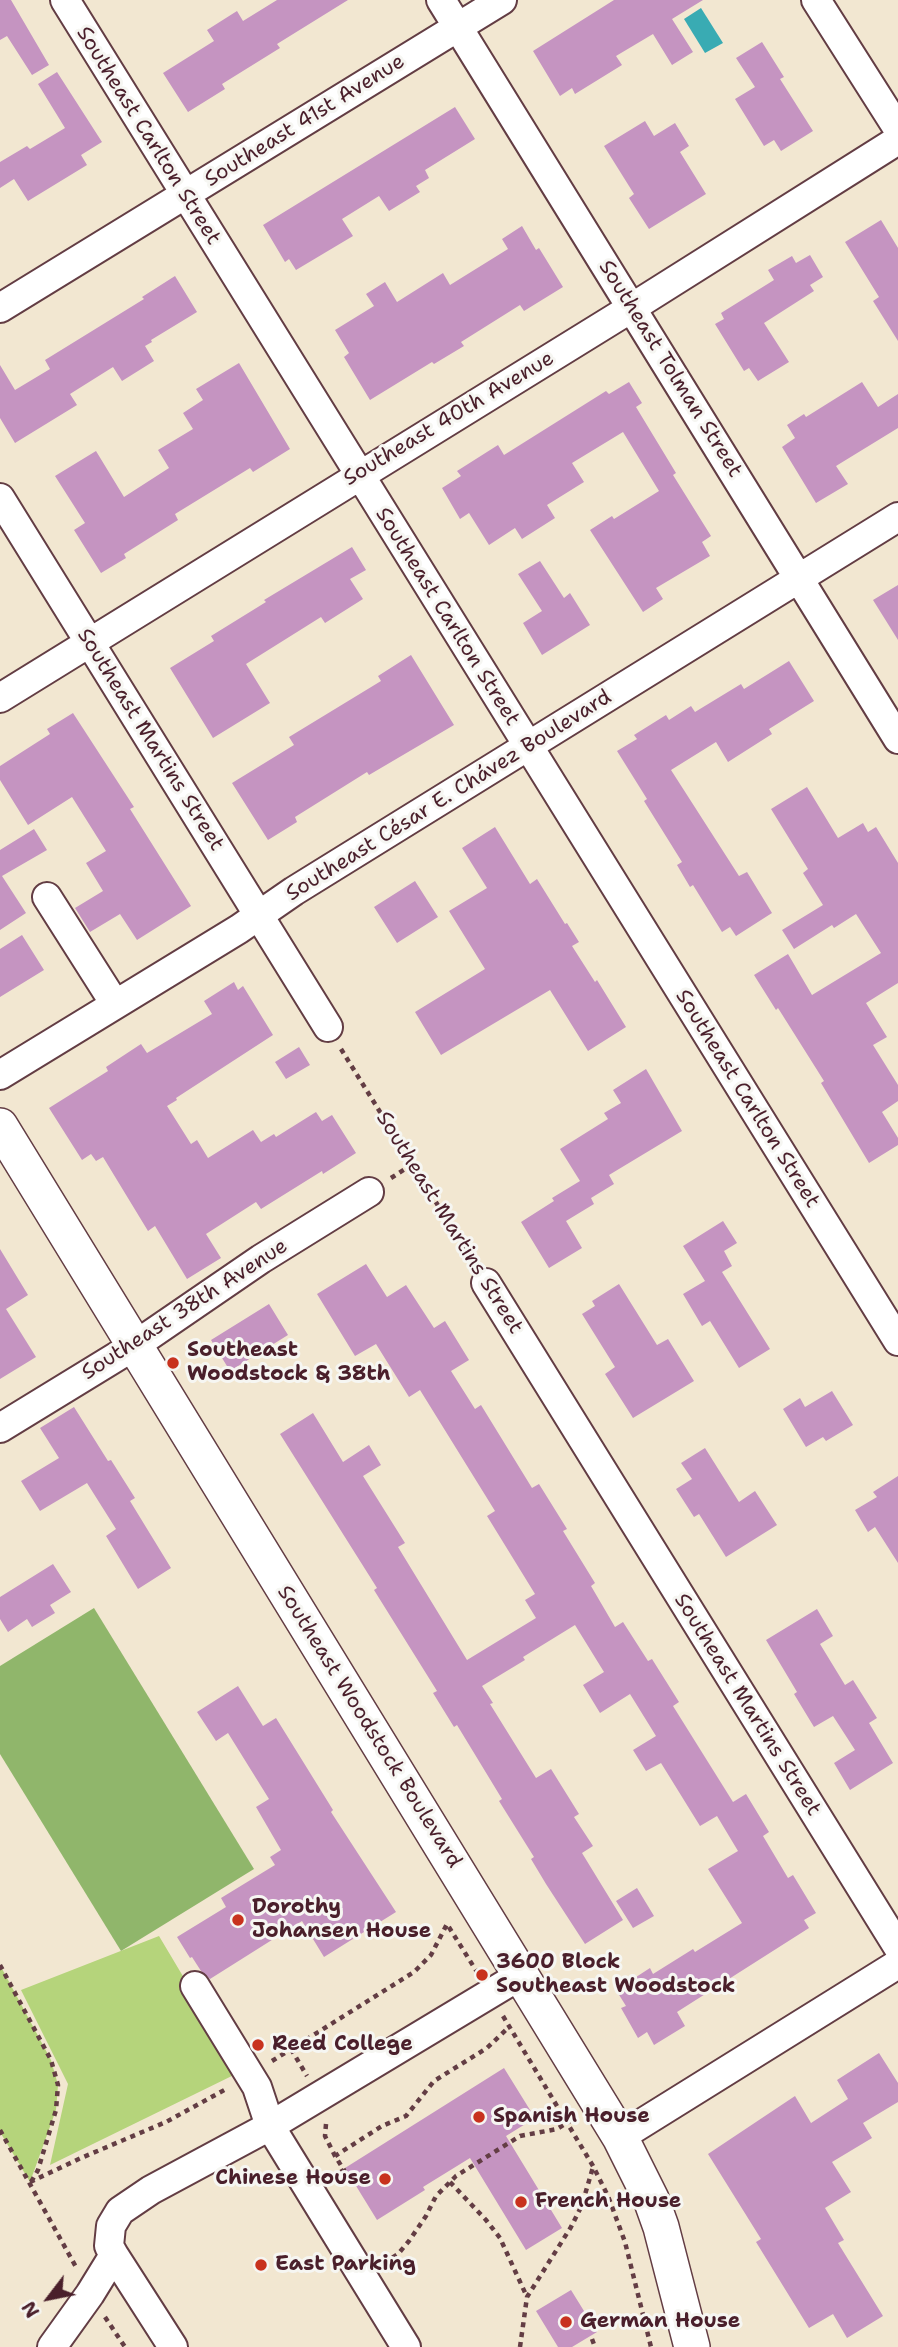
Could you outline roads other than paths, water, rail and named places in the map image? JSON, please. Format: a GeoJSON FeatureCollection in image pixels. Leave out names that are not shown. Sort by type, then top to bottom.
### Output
{"type":"FeatureCollection","features":[{"type":"Feature","properties":{"kind":"main road","name":"Southeast Woodstock Boulevard"},"geometry":{"type":"LineString","coordinates":[[0,1126],[620,2137],[651,2199],[661,2227],[692,2347]]}},
{"type":"Feature","properties":{"kind":"street","name":"Southeast Carlton Street"},"geometry":{"type":"LineString","coordinates":[[65,0],[898,1341]]}},
{"type":"Feature","properties":{"kind":"street","name":"Southeast Tolman Street"},"geometry":{"type":"LineString","coordinates":[[441,0],[898,739]]}},
{"type":"Feature","properties":{"kind":"street","name":"Southeast 41st Avenue"},"geometry":{"type":"LineString","coordinates":[[0,308],[502,0]]}},
{"type":"Feature","properties":{"kind":"street"},"geometry":{"type":"LineString","coordinates":[[816,0],[898,129]]}},
{"type":"Feature","properties":{"kind":"street","name":"Southeast 40th Avenue"},"geometry":{"type":"LineString","coordinates":[[0,698],[898,140]]}},
{"type":"Feature","properties":{"kind":"street","name":"Southeast Martins Street"},"geometry":{"type":"LineString","coordinates":[[0,498],[328,1027]]}},
{"type":"Feature","properties":{"kind":"street","name":"Southeast César E. Chávez Boulevard"},"geometry":{"type":"LineString","coordinates":[[0,1075],[898,517]]}},
{"type":"Feature","properties":{"kind":"street"},"geometry":{"type":"LineString","coordinates":[[47,897],[115,1004]]}},
{"type":"Feature","properties":{"kind":"street","name":"Southeast 38th Avenue"},"geometry":{"type":"LineString","coordinates":[[0,1428],[134,1346],[261,1259],[369,1192]]}},
{"type":"Feature","properties":{"kind":"street","name":"Southeast Martins Street"},"geometry":{"type":"LineString","coordinates":[[486,1283],[898,1947]]}},
{"type":"Feature","properties":{"kind":"street"},"geometry":{"type":"LineString","coordinates":[[620,2137],[898,1964]]}},
{"type":"Feature","properties":{"kind":"street"},"geometry":{"type":"LineString","coordinates":[[173,2347],[109,2246],[111,2226],[120,2211],[151,2190],[270,2126],[521,1975]]}},
{"type":"Feature","properties":{"kind":"street"},"geometry":{"type":"LineString","coordinates":[[195,1986],[257,2087],[270,2126],[406,2347]]}},
{"type":"Feature","properties":{"kind":"street"},"geometry":{"type":"LineString","coordinates":[[52,2347],[114,2255]]}},
{"type":"Feature","properties":{"kind":"water"},"geometry":{"type":"Polygon","coordinates":[[[701,8],[723,43],[705,53],[684,19],[701,8]]]}},
{"type":"Feature","properties":{"kind":"place","name":"Southeast Woodstock & 38th"},"geometry":{"type":"Point","coordinates":[173,1363]}},
{"type":"Feature","properties":{"kind":"place","name":"Dorothy Johansen House"},"geometry":{"type":"Point","coordinates":[238,1920]}},
{"type":"Feature","properties":{"kind":"place","name":"3600 Block Southeast Woodstock"},"geometry":{"type":"Point","coordinates":[482,1975]}},
{"type":"Feature","properties":{"kind":"place","name":"Reed College"},"geometry":{"type":"Point","coordinates":[258,2045]}},
{"type":"Feature","properties":{"kind":"place","name":"Spanish House"},"geometry":{"type":"Point","coordinates":[479,2117]}},
{"type":"Feature","properties":{"kind":"place","name":"Chinese House"},"geometry":{"type":"Point","coordinates":[385,2179]}},
{"type":"Feature","properties":{"kind":"place","name":"French House"},"geometry":{"type":"Point","coordinates":[521,2202]}},
{"type":"Feature","properties":{"kind":"place","name":"East Parking"},"geometry":{"type":"Point","coordinates":[261,2265]}},
{"type":"Feature","properties":{"kind":"place","name":"German House"},"geometry":{"type":"Point","coordinates":[566,2322]}}]}
